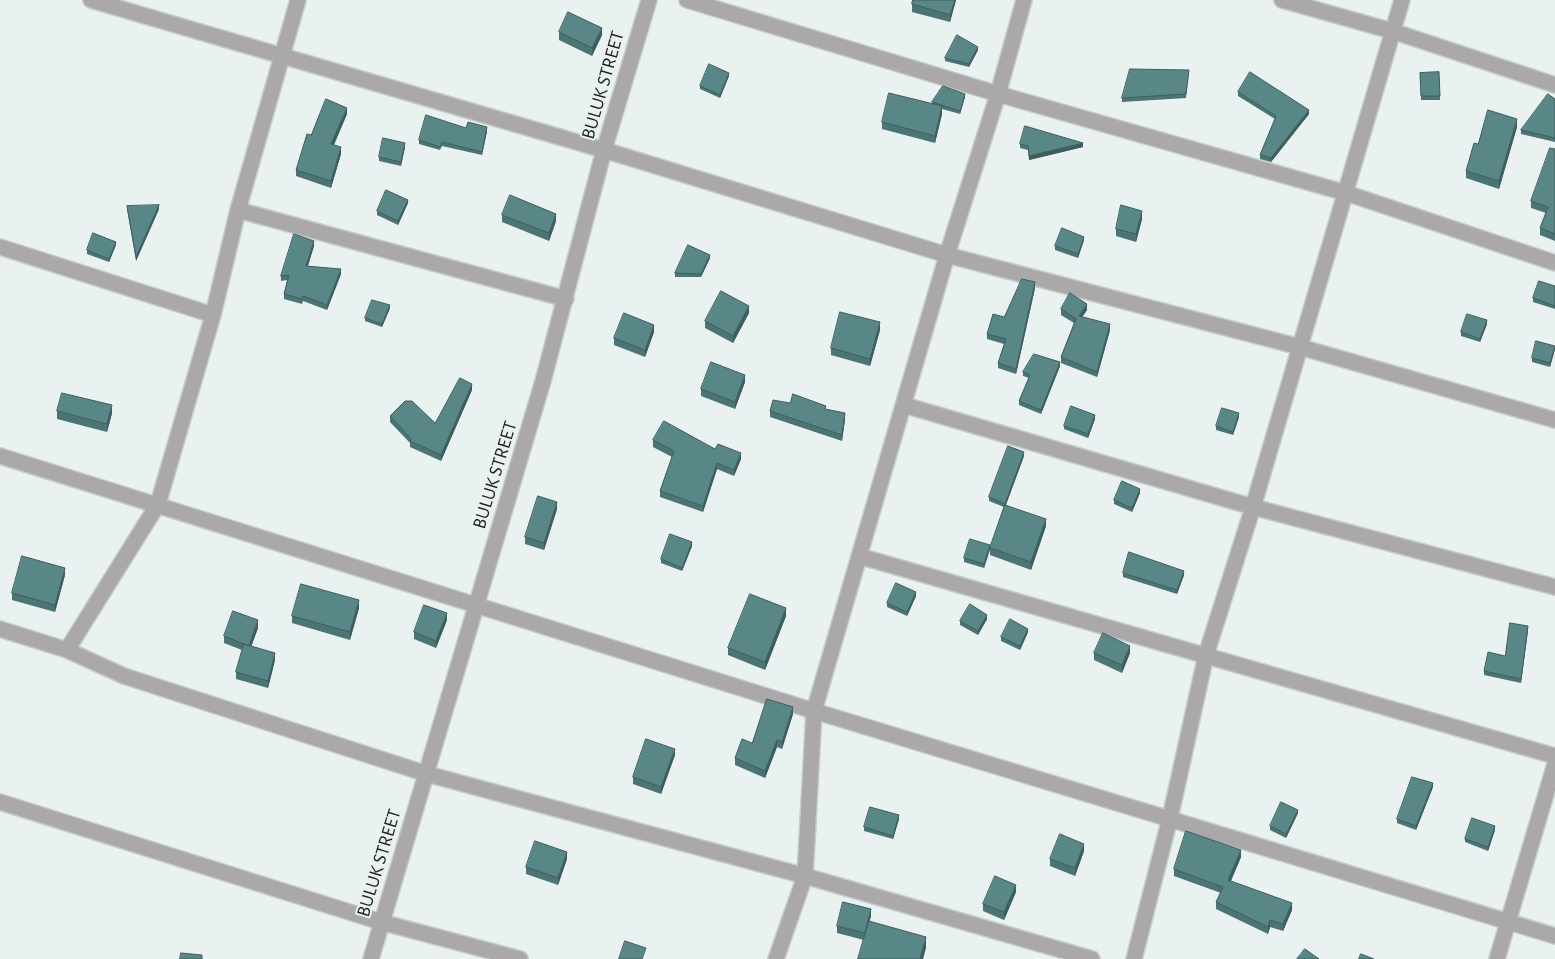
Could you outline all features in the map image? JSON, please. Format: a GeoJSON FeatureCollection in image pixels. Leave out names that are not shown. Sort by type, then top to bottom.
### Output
{"type":"FeatureCollection","features":[{"type":"Feature","properties":{"kind":"street"},"geometry":{"type":"LineString","coordinates":[[92,0],[604,150],[947,255],[1300,347],[1555,420]]}},
{"type":"Feature","properties":{"kind":"street"},"geometry":{"type":"LineString","coordinates":[[67,650],[158,504],[213,315],[238,210],[298,0]]}},
{"type":"Feature","properties":{"kind":"street","name":"BULUK STREET"},"geometry":{"type":"LineString","coordinates":[[371,959],[428,774],[476,606],[544,381],[604,150],[648,0]]}},
{"type":"Feature","properties":{"kind":"street"},"geometry":{"type":"LineString","coordinates":[[687,0],[998,94],[1346,193],[1555,263]]}},
{"type":"Feature","properties":{"kind":"street"},"geometry":{"type":"LineString","coordinates":[[776,959],[805,876],[814,711],[947,255],[998,94],[1024,0]]}},
{"type":"Feature","properties":{"kind":"street"},"geometry":{"type":"LineString","coordinates":[[1282,0],[1392,31],[1555,85]]}},
{"type":"Feature","properties":{"kind":"street"},"geometry":{"type":"LineString","coordinates":[[1134,959],[1170,818],[1206,655],[1253,507],[1402,0]]}},
{"type":"Feature","properties":{"kind":"street"},"geometry":{"type":"LineString","coordinates":[[238,210],[566,299]]}},
{"type":"Feature","properties":{"kind":"street"},"geometry":{"type":"LineString","coordinates":[[0,247],[213,315]]}},
{"type":"Feature","properties":{"kind":"street"},"geometry":{"type":"LineString","coordinates":[[904,405],[1253,507],[1555,587]]}},
{"type":"Feature","properties":{"kind":"street"},"geometry":{"type":"LineString","coordinates":[[0,456],[814,711],[1555,936]]}},
{"type":"Feature","properties":{"kind":"street"},"geometry":{"type":"LineString","coordinates":[[859,556],[1555,756]]}},
{"type":"Feature","properties":{"kind":"street"},"geometry":{"type":"LineString","coordinates":[[0,629],[67,650],[124,676],[428,774],[805,876],[1092,959]]}},
{"type":"Feature","properties":{"kind":"street"},"geometry":{"type":"LineString","coordinates":[[1497,959],[1555,764]]}},
{"type":"Feature","properties":{"kind":"street"},"geometry":{"type":"LineString","coordinates":[[0,802],[381,922],[520,959]]}},
{"type":"Feature","properties":{"kind":"building"},"geometry":{"type":"Polygon","coordinates":[[[913,0],[955,0],[950,15],[912,4],[913,0]]]}},
{"type":"Feature","properties":{"kind":"building"},"geometry":{"type":"Polygon","coordinates":[[[568,12],[602,28],[592,48],[559,32],[568,12]]]}},
{"type":"Feature","properties":{"kind":"building"},"geometry":{"type":"Polygon","coordinates":[[[957,35],[978,47],[969,64],[945,58],[957,35]]]}},
{"type":"Feature","properties":{"kind":"building"},"geometry":{"type":"Polygon","coordinates":[[[709,64],[729,73],[720,95],[700,86],[709,64]]]}},
{"type":"Feature","properties":{"kind":"building"},"geometry":{"type":"Polygon","coordinates":[[[1130,69],[1189,70],[1186,94],[1122,98],[1130,69]]]}},
{"type":"Feature","properties":{"kind":"building"},"geometry":{"type":"Polygon","coordinates":[[[1250,72],[1309,110],[1271,158],[1260,155],[1276,116],[1238,92],[1250,72]]]}},
{"type":"Feature","properties":{"kind":"building"},"geometry":{"type":"Polygon","coordinates":[[[1439,72],[1440,96],[1421,96],[1420,73],[1439,72]]]}},
{"type":"Feature","properties":{"kind":"building"},"geometry":{"type":"Polygon","coordinates":[[[943,86],[965,94],[960,111],[932,102],[943,86]]]}},
{"type":"Feature","properties":{"kind":"building"},"geometry":{"type":"Polygon","coordinates":[[[889,93],[942,106],[935,136],[882,122],[889,93]]]}},
{"type":"Feature","properties":{"kind":"building"},"geometry":{"type":"Polygon","coordinates":[[[1548,94],[1555,99],[1555,138],[1521,130],[1548,94]]]}},
{"type":"Feature","properties":{"kind":"building"},"geometry":{"type":"Polygon","coordinates":[[[326,99],[347,108],[331,144],[341,147],[331,181],[296,170],[307,134],[311,135],[326,99]]]}},
{"type":"Feature","properties":{"kind":"building"},"geometry":{"type":"Polygon","coordinates":[[[1488,110],[1517,119],[1499,181],[1466,171],[1474,143],[1478,144],[1488,110]]]}},
{"type":"Feature","properties":{"kind":"building"},"geometry":{"type":"Polygon","coordinates":[[[426,115],[466,128],[468,122],[487,127],[482,152],[442,142],[440,147],[419,140],[426,115]]]}},
{"type":"Feature","properties":{"kind":"building"},"geometry":{"type":"Polygon","coordinates":[[[1025,126],[1083,143],[1029,156],[1028,146],[1020,144],[1025,126]]]}},
{"type":"Feature","properties":{"kind":"building"},"geometry":{"type":"Polygon","coordinates":[[[383,138],[405,143],[401,162],[379,157],[383,138]]]}},
{"type":"Feature","properties":{"kind":"building"},"geometry":{"type":"Polygon","coordinates":[[[1550,148],[1555,149],[1555,234],[1540,228],[1548,207],[1531,201],[1550,148]]]}},
{"type":"Feature","properties":{"kind":"building"},"geometry":{"type":"Polygon","coordinates":[[[386,190],[408,200],[398,221],[377,211],[386,190]]]}},
{"type":"Feature","properties":{"kind":"building"},"geometry":{"type":"Polygon","coordinates":[[[510,195],[556,214],[549,233],[502,215],[510,195]]]}},
{"type":"Feature","properties":{"kind":"building"},"geometry":{"type":"Polygon","coordinates":[[[159,205],[136,257],[127,206],[159,205]]]}},
{"type":"Feature","properties":{"kind":"building"},"geometry":{"type":"Polygon","coordinates":[[[1121,205],[1142,211],[1136,234],[1116,229],[1121,205]]]}},
{"type":"Feature","properties":{"kind":"building"},"geometry":{"type":"Polygon","coordinates":[[[1062,228],[1084,237],[1078,254],[1055,246],[1062,228]]]}},
{"type":"Feature","properties":{"kind":"building"},"geometry":{"type":"Polygon","coordinates":[[[93,233],[116,242],[109,259],[87,250],[93,233]]]}},
{"type":"Feature","properties":{"kind":"building"},"geometry":{"type":"Polygon","coordinates":[[[294,234],[314,241],[306,266],[341,269],[327,305],[303,296],[302,299],[284,294],[289,275],[281,276],[294,234]]]}},
{"type":"Feature","properties":{"kind":"building"},"geometry":{"type":"Polygon","coordinates":[[[688,245],[710,255],[701,274],[675,273],[688,245]]]}},
{"type":"Feature","properties":{"kind":"building"},"geometry":{"type":"Polygon","coordinates":[[[1022,279],[1035,282],[1016,369],[998,363],[1006,339],[987,334],[993,314],[1004,317],[1022,279]]]}},
{"type":"Feature","properties":{"kind":"building"},"geometry":{"type":"Polygon","coordinates":[[[1539,281],[1555,286],[1555,306],[1533,298],[1539,281]]]}},
{"type":"Feature","properties":{"kind":"building"},"geometry":{"type":"Polygon","coordinates":[[[721,291],[749,306],[733,336],[705,321],[721,291]]]}},
{"type":"Feature","properties":{"kind":"building"},"geometry":{"type":"Polygon","coordinates":[[[1070,293],[1087,304],[1079,316],[1110,324],[1097,372],[1061,357],[1076,319],[1061,309],[1070,293]]]}},
{"type":"Feature","properties":{"kind":"building"},"geometry":{"type":"Polygon","coordinates":[[[372,300],[390,305],[382,324],[365,318],[372,300]]]}},
{"type":"Feature","properties":{"kind":"building"},"geometry":{"type":"Polygon","coordinates":[[[840,312],[880,322],[870,359],[831,348],[840,312]]]}},
{"type":"Feature","properties":{"kind":"building"},"geometry":{"type":"Polygon","coordinates":[[[624,313],[654,325],[645,350],[614,338],[624,313]]]}},
{"type":"Feature","properties":{"kind":"building"},"geometry":{"type":"Polygon","coordinates":[[[1467,314],[1487,320],[1480,339],[1461,332],[1467,314]]]}},
{"type":"Feature","properties":{"kind":"building"},"geometry":{"type":"Polygon","coordinates":[[[1536,341],[1555,346],[1550,363],[1532,358],[1536,341]]]}},
{"type":"Feature","properties":{"kind":"building"},"geometry":{"type":"Polygon","coordinates":[[[1034,354],[1060,362],[1041,410],[1019,401],[1030,375],[1023,372],[1034,354]]]}},
{"type":"Feature","properties":{"kind":"building"},"geometry":{"type":"Polygon","coordinates":[[[711,362],[745,375],[735,402],[701,389],[711,362]]]}},
{"type":"Feature","properties":{"kind":"building"},"geometry":{"type":"Polygon","coordinates":[[[460,378],[472,384],[441,455],[410,441],[411,439],[390,416],[405,401],[412,401],[435,423],[460,378]]]}},
{"type":"Feature","properties":{"kind":"building"},"geometry":{"type":"Polygon","coordinates":[[[62,393],[112,405],[107,424],[57,411],[62,393]]]}},
{"type":"Feature","properties":{"kind":"building"},"geometry":{"type":"Polygon","coordinates":[[[793,394],[826,406],[825,409],[845,413],[842,435],[770,411],[773,400],[790,403],[793,394]]]}},
{"type":"Feature","properties":{"kind":"building"},"geometry":{"type":"Polygon","coordinates":[[[1071,406],[1095,415],[1088,434],[1064,426],[1071,406]]]}},
{"type":"Feature","properties":{"kind":"building"},"geometry":{"type":"Polygon","coordinates":[[[1222,408],[1239,413],[1233,432],[1216,426],[1222,408]]]}},
{"type":"Feature","properties":{"kind":"building"},"geometry":{"type":"Polygon","coordinates":[[[664,421],[715,449],[718,444],[741,453],[734,470],[717,463],[703,506],[660,491],[674,451],[653,440],[664,421]]]}},
{"type":"Feature","properties":{"kind":"building"},"geometry":{"type":"Polygon","coordinates":[[[1008,446],[1024,452],[1005,504],[989,497],[1008,446]]]}},
{"type":"Feature","properties":{"kind":"building"},"geometry":{"type":"Polygon","coordinates":[[[1122,481],[1140,489],[1132,508],[1114,500],[1122,481]]]}},
{"type":"Feature","properties":{"kind":"building"},"geometry":{"type":"Polygon","coordinates":[[[538,496],[557,502],[544,543],[525,537],[538,496]]]}},
{"type":"Feature","properties":{"kind":"building"},"geometry":{"type":"Polygon","coordinates":[[[1005,505],[1046,519],[1031,562],[990,548],[1005,505]]]}},
{"type":"Feature","properties":{"kind":"building"},"geometry":{"type":"Polygon","coordinates":[[[670,534],[692,542],[682,568],[661,559],[670,534]]]}},
{"type":"Feature","properties":{"kind":"building"},"geometry":{"type":"Polygon","coordinates":[[[970,539],[990,545],[984,564],[964,558],[970,539]]]}},
{"type":"Feature","properties":{"kind":"building"},"geometry":{"type":"Polygon","coordinates":[[[1129,552],[1184,571],[1177,590],[1123,573],[1129,552]]]}},
{"type":"Feature","properties":{"kind":"building"},"geometry":{"type":"Polygon","coordinates":[[[22,556],[65,568],[55,605],[12,593],[22,556]]]}},
{"type":"Feature","properties":{"kind":"building"},"geometry":{"type":"Polygon","coordinates":[[[896,583],[916,592],[907,612],[887,603],[896,583]]]}},
{"type":"Feature","properties":{"kind":"building"},"geometry":{"type":"Polygon","coordinates":[[[301,584],[359,600],[350,632],[292,616],[301,584]]]}},
{"type":"Feature","properties":{"kind":"building"},"geometry":{"type":"Polygon","coordinates":[[[750,594],[786,608],[765,662],[728,648],[750,594]]]}},
{"type":"Feature","properties":{"kind":"building"},"geometry":{"type":"Polygon","coordinates":[[[970,604],[987,615],[978,631],[960,621],[970,604]]]}},
{"type":"Feature","properties":{"kind":"building"},"geometry":{"type":"Polygon","coordinates":[[[424,605],[447,613],[436,641],[414,632],[424,605]]]}},
{"type":"Feature","properties":{"kind":"building"},"geometry":{"type":"Polygon","coordinates":[[[233,611],[258,620],[249,646],[224,636],[233,611]]]}},
{"type":"Feature","properties":{"kind":"building"},"geometry":{"type":"Polygon","coordinates":[[[1010,619],[1028,629],[1020,646],[1001,637],[1010,619]]]}},
{"type":"Feature","properties":{"kind":"building"},"geometry":{"type":"Polygon","coordinates":[[[1510,623],[1528,626],[1521,679],[1484,671],[1488,652],[1505,656],[1510,623]]]}},
{"type":"Feature","properties":{"kind":"building"},"geometry":{"type":"Polygon","coordinates":[[[1103,633],[1130,646],[1122,665],[1094,653],[1103,633]]]}},
{"type":"Feature","properties":{"kind":"building"},"geometry":{"type":"Polygon","coordinates":[[[244,644],[275,653],[268,681],[236,672],[244,644]]]}},
{"type":"Feature","properties":{"kind":"building"},"geometry":{"type":"Polygon","coordinates":[[[767,699],[793,707],[782,742],[777,740],[765,771],[735,758],[742,739],[752,743],[767,699]]]}},
{"type":"Feature","properties":{"kind":"building"},"geometry":{"type":"Polygon","coordinates":[[[646,739],[675,749],[661,787],[633,777],[646,739]]]}},
{"type":"Feature","properties":{"kind":"building"},"geometry":{"type":"Polygon","coordinates":[[[1412,777],[1433,783],[1416,826],[1397,819],[1412,777]]]}},
{"type":"Feature","properties":{"kind":"building"},"geometry":{"type":"Polygon","coordinates":[[[1281,802],[1298,810],[1286,834],[1270,826],[1281,802]]]}},
{"type":"Feature","properties":{"kind":"building"},"geometry":{"type":"Polygon","coordinates":[[[870,807],[899,815],[893,836],[864,827],[870,807]]]}},
{"type":"Feature","properties":{"kind":"building"},"geometry":{"type":"Polygon","coordinates":[[[1472,818],[1495,826],[1488,847],[1465,839],[1472,818]]]}},
{"type":"Feature","properties":{"kind":"building"},"geometry":{"type":"Polygon","coordinates":[[[1186,831],[1241,850],[1228,880],[1292,903],[1283,924],[1270,920],[1268,927],[1216,902],[1223,887],[1174,869],[1186,831]]]}},
{"type":"Feature","properties":{"kind":"building"},"geometry":{"type":"Polygon","coordinates":[[[1060,834],[1084,844],[1075,868],[1050,859],[1060,834]]]}},
{"type":"Feature","properties":{"kind":"building"},"geometry":{"type":"Polygon","coordinates":[[[535,841],[567,852],[558,878],[526,867],[535,841]]]}},
{"type":"Feature","properties":{"kind":"building"},"geometry":{"type":"Polygon","coordinates":[[[995,876],[1016,885],[1004,912],[983,904],[995,876]]]}},
{"type":"Feature","properties":{"kind":"building"},"geometry":{"type":"Polygon","coordinates":[[[843,902],[871,909],[865,933],[837,926],[843,902]]]}},
{"type":"Feature","properties":{"kind":"building"},"geometry":{"type":"Polygon","coordinates":[[[869,921],[926,937],[920,959],[858,959],[869,921]]]}},
{"type":"Feature","properties":{"kind":"building"},"geometry":{"type":"Polygon","coordinates":[[[625,941],[646,948],[642,959],[619,959],[625,941]]]}},
{"type":"Feature","properties":{"kind":"building"},"geometry":{"type":"Polygon","coordinates":[[[1305,949],[1319,959],[1297,959],[1305,949]]]}},
{"type":"Feature","properties":{"kind":"building"},"geometry":{"type":"Polygon","coordinates":[[[181,953],[202,955],[202,959],[180,959],[181,953]]]}},
{"type":"Feature","properties":{"kind":"building"},"geometry":{"type":"Polygon","coordinates":[[[1361,954],[1374,959],[1359,959],[1361,954]]]}}]}
